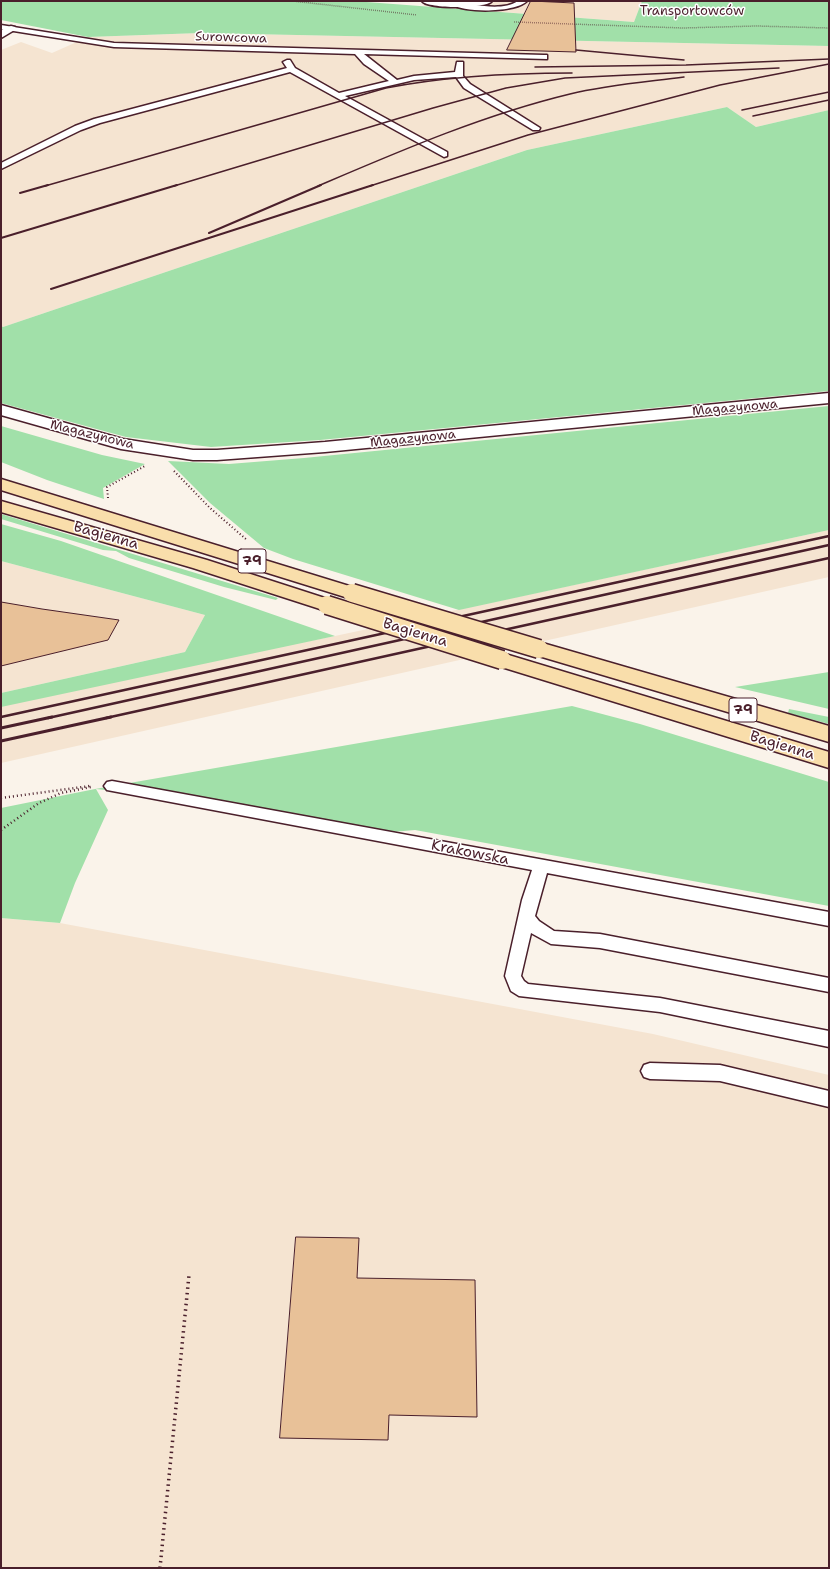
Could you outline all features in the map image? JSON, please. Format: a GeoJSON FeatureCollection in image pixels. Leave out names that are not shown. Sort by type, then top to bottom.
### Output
{"type":"FeatureCollection","features":[{"type":"Feature","properties":{"kind":"main road"},"geometry":{"type":"LineString","coordinates":[[1,469],[28,484],[44,496]]}},
{"type":"Feature","properties":{"kind":"main road","name":"Bagienna"},"geometry":{"type":"LineString","coordinates":[[1,484],[44,496],[352,593],[658,685],[829,734]]}},
{"type":"Feature","properties":{"kind":"main road","name":"Bagienna"},"geometry":{"type":"LineString","coordinates":[[1,506],[200,564],[502,660],[829,760]]}},
{"type":"Feature","properties":{"kind":"street"},"geometry":{"type":"LineString","coordinates":[[427,1],[455,4],[487,1]]}},
{"type":"Feature","properties":{"kind":"street"},"geometry":{"type":"LineString","coordinates":[[1,35],[6,28]]}},
{"type":"Feature","properties":{"kind":"street","name":"Magazynowa"},"geometry":{"type":"LineString","coordinates":[[1,410],[121,444],[186,454],[217,455],[325,447],[829,398]]}},
{"type":"Feature","properties":{"kind":"lane"},"geometry":{"type":"LineString","coordinates":[[455,4],[499,8],[519,4],[523,1]]}},
{"type":"Feature","properties":{"kind":"lane","name":"Surowcowa"},"geometry":{"type":"LineString","coordinates":[[6,28],[87,42],[114,45],[544,57]]}},
{"type":"Feature","properties":{"kind":"lane"},"geometry":{"type":"LineString","coordinates":[[290,51],[287,63],[291,69],[444,154]]}},
{"type":"Feature","properties":{"kind":"lane"},"geometry":{"type":"LineString","coordinates":[[358,53],[367,62],[395,82]]}},
{"type":"Feature","properties":{"kind":"lane"},"geometry":{"type":"LineString","coordinates":[[463,55],[459,74],[467,86],[536,128]]}},
{"type":"Feature","properties":{"kind":"lane"},"geometry":{"type":"LineString","coordinates":[[1,166],[78,128],[98,121],[291,69]]}},
{"type":"Feature","properties":{"kind":"lane"},"geometry":{"type":"LineString","coordinates":[[340,95],[395,82],[442,74],[459,74]]}},
{"type":"Feature","properties":{"kind":"lane","name":"Krakowska"},"geometry":{"type":"LineString","coordinates":[[112,786],[829,919]]}},
{"type":"Feature","properties":{"kind":"lane"},"geometry":{"type":"LineString","coordinates":[[541,866],[526,917],[513,976],[517,986],[525,991],[660,1005],[829,1039]]}},
{"type":"Feature","properties":{"kind":"lane"},"geometry":{"type":"LineString","coordinates":[[526,917],[533,926],[551,936],[600,941],[651,952],[829,984]]}},
{"type":"Feature","properties":{"kind":"lane"},"geometry":{"type":"LineString","coordinates":[[650,1071],[720,1073],[829,1100]]}},
{"type":"Feature","properties":{"kind":"path"},"geometry":{"type":"LineString","coordinates":[[292,1],[422,16]]}},
{"type":"Feature","properties":{"kind":"path","name":"Transportowców"},"geometry":{"type":"LineString","coordinates":[[512,22],[683,28],[756,26],[829,28]]}},
{"type":"Feature","properties":{"kind":"path"},"geometry":{"type":"LineString","coordinates":[[108,498],[107,487],[146,465]]}},
{"type":"Feature","properties":{"kind":"path"},"geometry":{"type":"LineString","coordinates":[[170,468],[184,480],[214,511],[245,538]]}},
{"type":"Feature","properties":{"kind":"path"},"geometry":{"type":"LineString","coordinates":[[1,798],[86,786],[112,786]]}},
{"type":"Feature","properties":{"kind":"path"},"geometry":{"type":"LineString","coordinates":[[1,830],[39,803],[61,793],[94,787],[112,786]]}},
{"type":"Feature","properties":{"kind":"path"},"geometry":{"type":"LineString","coordinates":[[160,1568],[190,1275]]}},
{"type":"Feature","properties":{"kind":"shaded area"},"geometry":{"type":"Polygon","coordinates":[[[429,1],[642,1],[634,22],[423,6],[429,1]]]}},
{"type":"Feature","properties":{"kind":"shaded area"},"geometry":{"type":"Polygon","coordinates":[[[200,33],[829,46],[829,110],[756,127],[727,107],[527,150],[3,327],[1,326],[1,50],[21,42],[52,53],[88,37],[200,33]]]}},
{"type":"Feature","properties":{"kind":"shaded area"},"geometry":{"type":"Polygon","coordinates":[[[829,530],[829,577],[1,763],[1,701],[335,636],[829,530]]]}},
{"type":"Feature","properties":{"kind":"shaded area"},"geometry":{"type":"Polygon","coordinates":[[[1,561],[205,615],[185,652],[1,693],[1,561]]]}},
{"type":"Feature","properties":{"kind":"shaded area"},"geometry":{"type":"Polygon","coordinates":[[[1,918],[60,923],[653,1034],[829,1075],[829,1568],[1,1568],[1,918]]]}},
{"type":"Feature","properties":{"kind":"green space"},"geometry":{"type":"Polygon","coordinates":[[[1,1],[353,1],[634,22],[642,1],[829,1],[829,46],[200,33],[88,37],[1,20],[1,1]]]}},
{"type":"Feature","properties":{"kind":"green space"},"geometry":{"type":"Polygon","coordinates":[[[727,107],[756,127],[829,110],[829,391],[320,440],[211,447],[126,437],[1,403],[1,326],[3,327],[527,150],[727,107]]]}},
{"type":"Feature","properties":{"kind":"green space"},"geometry":{"type":"Polygon","coordinates":[[[829,406],[829,530],[459,610],[293,559],[264,548],[210,503],[168,461],[229,464],[304,458],[829,406]]]}},
{"type":"Feature","properties":{"kind":"green space"},"geometry":{"type":"Polygon","coordinates":[[[1,426],[102,455],[145,464],[103,488],[104,499],[47,480],[1,462],[1,426]]]}},
{"type":"Feature","properties":{"kind":"green space"},"geometry":{"type":"Polygon","coordinates":[[[1,514],[278,598],[276,600],[224,587],[129,558],[116,551],[103,550],[1,519],[1,514]]]}},
{"type":"Feature","properties":{"kind":"green space"},"geometry":{"type":"Polygon","coordinates":[[[1,524],[61,541],[335,636],[1,707],[1,693],[185,652],[205,615],[1,561],[1,524]]]}},
{"type":"Feature","properties":{"kind":"green space"},"geometry":{"type":"Polygon","coordinates":[[[829,672],[829,709],[735,687],[829,672]]]}},
{"type":"Feature","properties":{"kind":"green space"},"geometry":{"type":"Polygon","coordinates":[[[572,706],[640,724],[829,782],[829,906],[415,830],[392,832],[245,806],[96,789],[108,810],[75,883],[60,923],[1,918],[1,808],[95,789],[572,706]]]}},
{"type":"Feature","properties":{"kind":"green space"},"geometry":{"type":"Polygon","coordinates":[[[789,709],[829,717],[829,724],[788,713],[789,709]]]}},
{"type":"Feature","properties":{"kind":"building"},"geometry":{"type":"Polygon","coordinates":[[[531,1],[574,3],[576,52],[507,50],[531,1]]]}},
{"type":"Feature","properties":{"kind":"building"},"geometry":{"type":"Polygon","coordinates":[[[1,602],[119,620],[108,640],[1,666],[1,602]]]}},
{"type":"Feature","properties":{"kind":"building"},"geometry":{"type":"Polygon","coordinates":[[[296,1237],[359,1238],[357,1278],[475,1280],[477,1417],[389,1415],[388,1440],[280,1438],[296,1237]]]}},
{"type":"Feature","properties":{"kind":"railway"},"geometry":{"type":"LineString","coordinates":[[576,50],[684,60]]}},
{"type":"Feature","properties":{"kind":"railway"},"geometry":{"type":"LineString","coordinates":[[535,67],[686,65],[829,59]]}},
{"type":"Feature","properties":{"kind":"railway"},"geometry":{"type":"LineString","coordinates":[[370,186],[528,135],[720,85],[829,64]]}},
{"type":"Feature","properties":{"kind":"railway"},"geometry":{"type":"LineString","coordinates":[[174,186],[433,108],[506,88],[565,78],[779,68]]}},
{"type":"Feature","properties":{"kind":"railway"},"geometry":{"type":"LineString","coordinates":[[45,186],[386,88],[479,76],[572,73]]}},
{"type":"Feature","properties":{"kind":"railway"},"geometry":{"type":"LineString","coordinates":[[318,186],[442,135],[505,112],[598,88],[684,77]]}},
{"type":"Feature","properties":{"kind":"railway"},"geometry":{"type":"LineString","coordinates":[[742,110],[829,92]]}},
{"type":"Feature","properties":{"kind":"railway"},"geometry":{"type":"LineString","coordinates":[[753,116],[829,100]]}},
{"type":"Feature","properties":{"kind":"railway"},"geometry":{"type":"LineString","coordinates":[[20,193],[48,185]]}},
{"type":"Feature","properties":{"kind":"railway"},"geometry":{"type":"LineString","coordinates":[[1,238],[177,185]]}},
{"type":"Feature","properties":{"kind":"railway"},"geometry":{"type":"LineString","coordinates":[[209,233],[321,185]]}},
{"type":"Feature","properties":{"kind":"railway"},"geometry":{"type":"LineString","coordinates":[[51,289],[373,185]]}},
{"type":"Feature","properties":{"kind":"railway"},"geometry":{"type":"LineString","coordinates":[[1,717],[829,536]]}},
{"type":"Feature","properties":{"kind":"railway"},"geometry":{"type":"LineString","coordinates":[[48,718],[829,545]]}},
{"type":"Feature","properties":{"kind":"railway"},"geometry":{"type":"LineString","coordinates":[[106,718],[829,558]]}},
{"type":"Feature","properties":{"kind":"railway"},"geometry":{"type":"LineString","coordinates":[[1,728],[52,717]]}},
{"type":"Feature","properties":{"kind":"railway"},"geometry":{"type":"LineString","coordinates":[[1,741],[111,717]]}}]}
